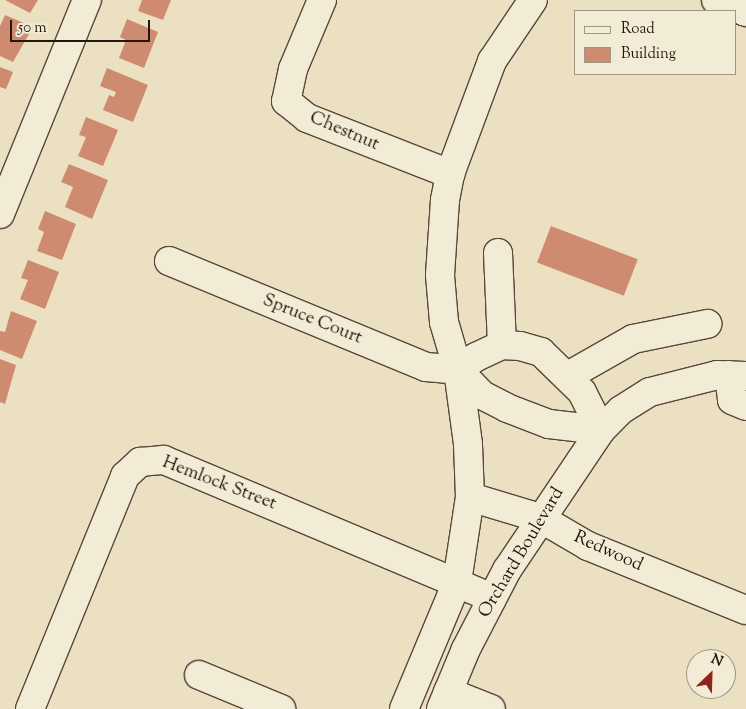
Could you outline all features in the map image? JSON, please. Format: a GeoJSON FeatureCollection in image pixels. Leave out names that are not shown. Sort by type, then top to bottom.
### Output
{"type":"FeatureCollection","features":[{"type":"Feature","properties":{"kind":"street"},"geometry":{"type":"LineString","coordinates":[[0,214],[87,0]]}},
{"type":"Feature","properties":{"kind":"street","name":"Chestnut"},"geometry":{"type":"LineString","coordinates":[[322,0],[293,70],[286,101],[307,118],[450,174]]}},
{"type":"Feature","properties":{"kind":"street"},"geometry":{"type":"LineString","coordinates":[[716,0],[746,12]]}},
{"type":"Feature","properties":{"kind":"street"},"geometry":{"type":"LineString","coordinates":[[404,709],[457,582],[470,497],[468,444],[458,370],[444,322],[440,275],[441,228],[450,174],[492,61],[524,2]]}},
{"type":"Feature","properties":{"kind":"street"},"geometry":{"type":"LineString","coordinates":[[498,253],[502,345]]}},
{"type":"Feature","properties":{"kind":"street","name":"Spruce Court"},"geometry":{"type":"LineString","coordinates":[[169,261],[426,367],[458,370]]}},
{"type":"Feature","properties":{"kind":"street"},"geometry":{"type":"LineString","coordinates":[[568,376],[633,339],[707,324]]}},
{"type":"Feature","properties":{"kind":"street"},"geometry":{"type":"LineString","coordinates":[[458,370],[476,357],[502,345],[520,346],[541,352],[568,376],[582,392],[601,430]]}},
{"type":"Feature","properties":{"kind":"street"},"geometry":{"type":"LineString","coordinates":[[458,370],[482,395],[507,408],[550,424],[601,430]]}},
{"type":"Feature","properties":{"kind":"street"},"geometry":{"type":"LineString","coordinates":[[737,376],[732,400],[746,406]]}},
{"type":"Feature","properties":{"kind":"street","name":"Orchard Boulevard"},"geometry":{"type":"LineString","coordinates":[[444,701],[492,598],[540,518],[601,430],[621,410],[650,392],[677,383],[737,376]]}},
{"type":"Feature","properties":{"kind":"street","name":"Hemlock Street"},"geometry":{"type":"LineString","coordinates":[[30,709],[125,476],[140,462],[164,460],[492,598]]}},
{"type":"Feature","properties":{"kind":"street","name":"Redwood"},"geometry":{"type":"LineString","coordinates":[[470,497],[540,518],[588,546],[746,610]]}},
{"type":"Feature","properties":{"kind":"street"},"geometry":{"type":"LineString","coordinates":[[199,675],[281,709]]}},
{"type":"Feature","properties":{"kind":"street"},"geometry":{"type":"LineString","coordinates":[[444,701],[491,709]]}},
{"type":"Feature","properties":{"kind":"building"},"geometry":{"type":"Polygon","coordinates":[[[5,0],[38,0],[30,13],[5,0]]]}},
{"type":"Feature","properties":{"kind":"building"},"geometry":{"type":"Polygon","coordinates":[[[142,0],[171,0],[163,20],[138,11],[142,0]]]}},
{"type":"Feature","properties":{"kind":"building"},"geometry":{"type":"Polygon","coordinates":[[[5,15],[33,27],[13,62],[0,56],[0,26],[5,15]]]}},
{"type":"Feature","properties":{"kind":"building"},"geometry":{"type":"Polygon","coordinates":[[[127,19],[158,32],[144,68],[119,58],[126,40],[120,37],[127,19]]]}},
{"type":"Feature","properties":{"kind":"building"},"geometry":{"type":"Polygon","coordinates":[[[0,67],[13,72],[6,89],[0,87],[0,67]]]}},
{"type":"Feature","properties":{"kind":"building"},"geometry":{"type":"Polygon","coordinates":[[[107,68],[148,85],[133,122],[103,110],[109,95],[114,97],[116,92],[100,86],[107,68]]]}},
{"type":"Feature","properties":{"kind":"building"},"geometry":{"type":"Polygon","coordinates":[[[86,117],[118,130],[103,166],[78,156],[86,137],[79,135],[86,117]]]}},
{"type":"Feature","properties":{"kind":"building"},"geometry":{"type":"Polygon","coordinates":[[[69,164],[108,180],[92,219],[65,207],[73,187],[61,182],[69,164]]]}},
{"type":"Feature","properties":{"kind":"building"},"geometry":{"type":"Polygon","coordinates":[[[45,211],[76,224],[62,260],[37,251],[44,232],[38,229],[45,211]]]}},
{"type":"Feature","properties":{"kind":"building"},"geometry":{"type":"Polygon","coordinates":[[[551,226],[638,259],[624,296],[537,262],[551,226]]]}},
{"type":"Feature","properties":{"kind":"building"},"geometry":{"type":"Polygon","coordinates":[[[28,260],[59,272],[45,309],[20,299],[28,280],[21,278],[28,260]]]}},
{"type":"Feature","properties":{"kind":"building"},"geometry":{"type":"Polygon","coordinates":[[[11,311],[37,321],[22,359],[0,350],[0,331],[5,332],[11,311]]]}},
{"type":"Feature","properties":{"kind":"building"},"geometry":{"type":"Polygon","coordinates":[[[0,359],[16,365],[5,404],[0,402],[0,359]]]}}]}
